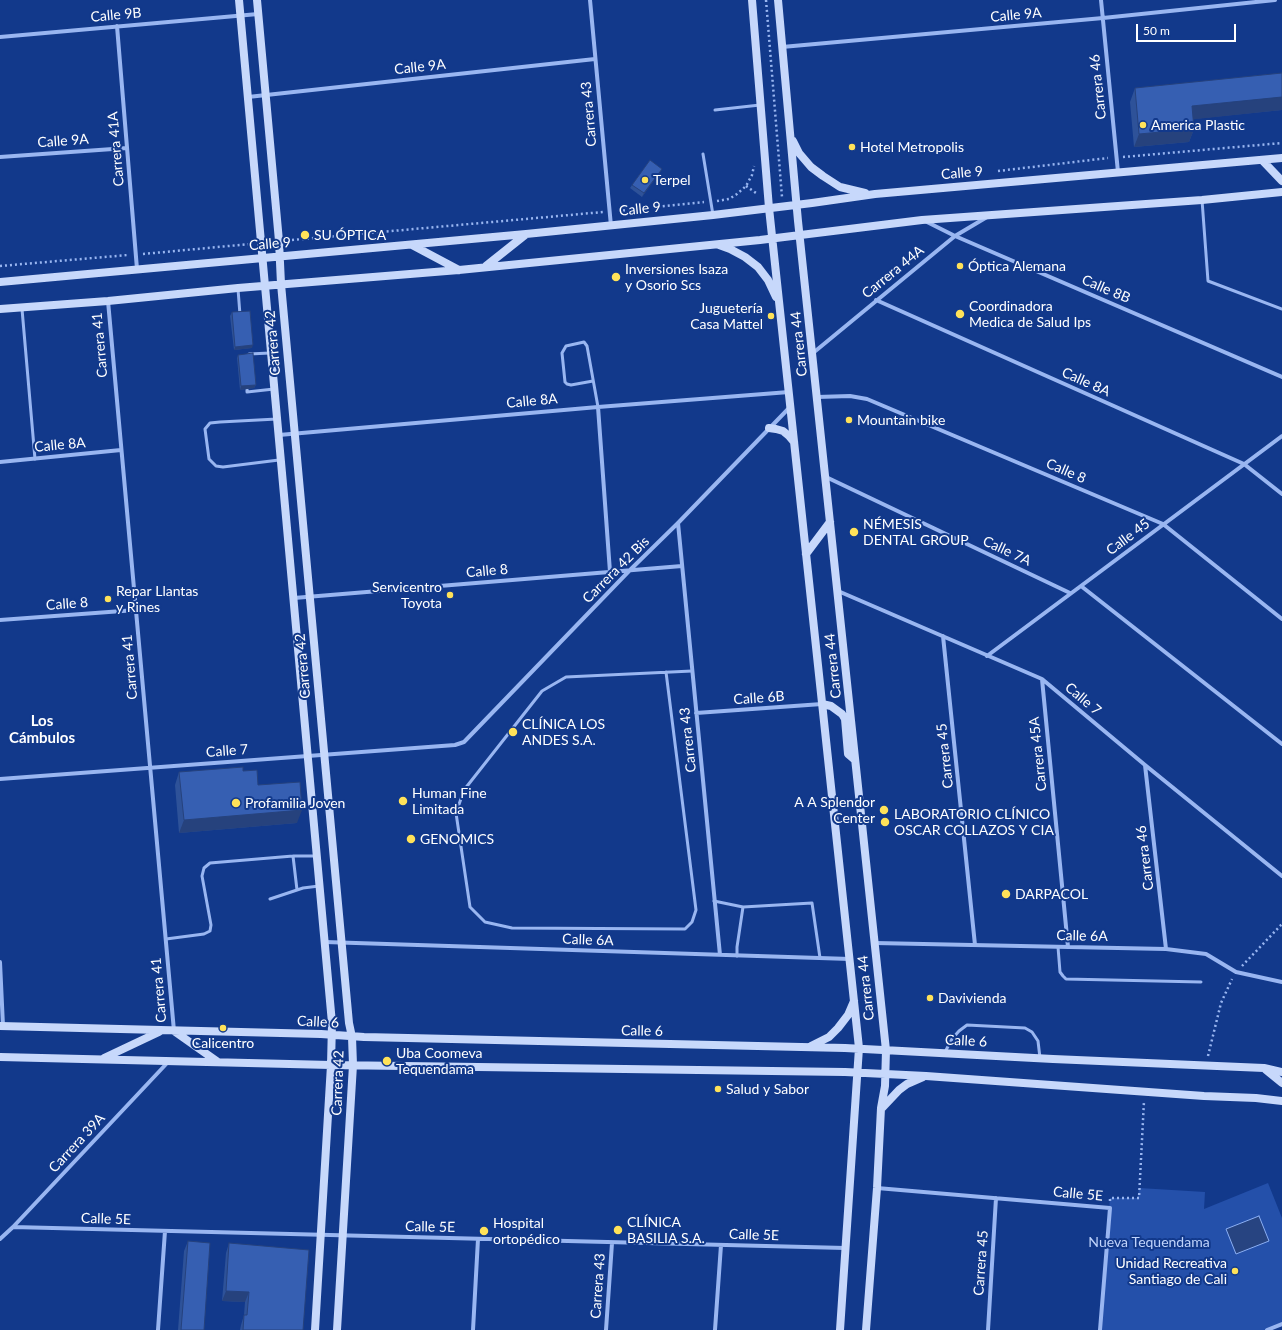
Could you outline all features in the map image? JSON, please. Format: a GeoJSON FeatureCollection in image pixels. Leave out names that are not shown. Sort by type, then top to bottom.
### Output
{"type":"FeatureCollection","features":[{"type":"Feature","properties":{"kind":"main road","name":"Carrera 42"},"geometry":{"type":"LineString","coordinates":[[239,0],[333,1036],[315,1330]]}},
{"type":"Feature","properties":{"kind":"main road","name":"Carrera 42"},"geometry":{"type":"LineString","coordinates":[[258,0],[280,256],[281,284],[349,1023],[352,1037],[353,1065],[337,1330]]}},
{"type":"Feature","properties":{"kind":"main road","name":"Carrera 44"},"geometry":{"type":"LineString","coordinates":[[752,0],[768,208],[859,1048],[859,1074],[840,1330]]}},
{"type":"Feature","properties":{"kind":"main road","name":"Carrera 44"},"geometry":{"type":"LineString","coordinates":[[778,0],[800,235],[886,1050],[886,1075],[881,1108],[877,1188],[866,1330]]}},
{"type":"Feature","properties":{"kind":"main road"},"geometry":{"type":"LineString","coordinates":[[791,138],[803,158],[811,167],[823,176],[840,187],[858,192],[875,194]]}},
{"type":"Feature","properties":{"kind":"main road","name":"Calle 9"},"geometry":{"type":"LineString","coordinates":[[0,282],[611,226],[797,205],[875,194],[1282,158]]}},
{"type":"Feature","properties":{"kind":"main road"},"geometry":{"type":"LineString","coordinates":[[1262,160],[1282,181]]}},
{"type":"Feature","properties":{"kind":"main road"},"geometry":{"type":"LineString","coordinates":[[0,309],[108,301],[264,285],[459,270],[800,235],[922,220],[1202,200],[1282,192]]}},
{"type":"Feature","properties":{"kind":"main road"},"geometry":{"type":"LineString","coordinates":[[486,267],[526,234]]}},
{"type":"Feature","properties":{"kind":"main road"},"geometry":{"type":"LineString","coordinates":[[412,244],[459,270]]}},
{"type":"Feature","properties":{"kind":"main road"},"geometry":{"type":"LineString","coordinates":[[714,244],[730,249],[745,257],[758,267],[768,280],[780,311]]}},
{"type":"Feature","properties":{"kind":"main road"},"geometry":{"type":"LineString","coordinates":[[769,428],[783,431],[794,442]]}},
{"type":"Feature","properties":{"kind":"main road"},"geometry":{"type":"LineString","coordinates":[[806,554],[830,522]]}},
{"type":"Feature","properties":{"kind":"main road"},"geometry":{"type":"LineString","coordinates":[[822,704],[835,708],[845,719],[848,754],[855,760]]}},
{"type":"Feature","properties":{"kind":"main road"},"geometry":{"type":"LineString","coordinates":[[807,1048],[824,1040],[838,1028],[848,1015],[854,1000]]}},
{"type":"Feature","properties":{"kind":"main road","name":"Calle 6"},"geometry":{"type":"LineString","coordinates":[[2,1026],[174,1032],[321,1034],[352,1037],[859,1048],[1264,1068],[1282,1072]]}},
{"type":"Feature","properties":{"kind":"main road"},"geometry":{"type":"LineString","coordinates":[[102,1060],[160,1031]]}},
{"type":"Feature","properties":{"kind":"main road"},"geometry":{"type":"LineString","coordinates":[[174,1032],[218,1062]]}},
{"type":"Feature","properties":{"kind":"main road"},"geometry":{"type":"LineString","coordinates":[[0,1057],[331,1065],[837,1072],[926,1076],[1282,1101]]}},
{"type":"Feature","properties":{"kind":"main road"},"geometry":{"type":"LineString","coordinates":[[1264,1068],[1282,1083]]}},
{"type":"Feature","properties":{"kind":"main road"},"geometry":{"type":"LineString","coordinates":[[881,1108],[907,1084],[926,1076]]}},
{"type":"Feature","properties":{"kind":"street","name":"Carrera 43"},"geometry":{"type":"LineString","coordinates":[[590,0],[611,226]]}},
{"type":"Feature","properties":{"kind":"street","name":"Carrera 46"},"geometry":{"type":"LineString","coordinates":[[1101,0],[1118,172]]}},
{"type":"Feature","properties":{"kind":"street","name":"Calle 9A"},"geometry":{"type":"LineString","coordinates":[[782,48],[1103,18],[1275,0]]}},
{"type":"Feature","properties":{"kind":"street","name":"Calle 9B"},"geometry":{"type":"LineString","coordinates":[[0,37],[259,14]]}},
{"type":"Feature","properties":{"kind":"street","name":"Carrera 41A"},"geometry":{"type":"LineString","coordinates":[[117,26],[136,269]]}},
{"type":"Feature","properties":{"kind":"street","name":"Calle 9A"},"geometry":{"type":"LineString","coordinates":[[248,97],[595,59]]}},
{"type":"Feature","properties":{"kind":"street","name":"Calle 9A"},"geometry":{"type":"LineString","coordinates":[[0,157],[127,148]]}},
{"type":"Feature","properties":{"kind":"street","name":"Carrera 44A"},"geometry":{"type":"LineString","coordinates":[[813,353],[955,236],[991,215]]}},
{"type":"Feature","properties":{"kind":"street","name":"Calle 8B"},"geometry":{"type":"LineString","coordinates":[[922,220],[955,236],[1282,377]]}},
{"type":"Feature","properties":{"kind":"street","name":"Calle 8A"},"geometry":{"type":"LineString","coordinates":[[876,300],[1244,464],[1282,494]]}},
{"type":"Feature","properties":{"kind":"street","name":"Carrera 41"},"geometry":{"type":"LineString","coordinates":[[108,301],[174,1032]]}},
{"type":"Feature","properties":{"kind":"street","name":"Calle 8A"},"geometry":{"type":"LineString","coordinates":[[278,435],[789,392]]}},
{"type":"Feature","properties":{"kind":"street","name":"Calle 8"},"geometry":{"type":"LineString","coordinates":[[817,397],[850,396],[867,399],[1163,524],[1282,619]]}},
{"type":"Feature","properties":{"kind":"street"},"geometry":{"type":"LineString","coordinates":[[598,407],[610,572]]}},
{"type":"Feature","properties":{"kind":"street","name":"Carrera 42 Bis"},"geometry":{"type":"LineString","coordinates":[[455,745],[464,742],[790,407]]}},
{"type":"Feature","properties":{"kind":"street","name":"Calle 45"},"geometry":{"type":"LineString","coordinates":[[987,656],[1282,436]]}},
{"type":"Feature","properties":{"kind":"street","name":"Calle 8A"},"geometry":{"type":"LineString","coordinates":[[0,462],[121,450]]}},
{"type":"Feature","properties":{"kind":"street","name":"Calle 7A"},"geometry":{"type":"LineString","coordinates":[[826,477],[1070,594]]}},
{"type":"Feature","properties":{"kind":"street","name":"Carrera 43"},"geometry":{"type":"LineString","coordinates":[[678,523],[720,955]]}},
{"type":"Feature","properties":{"kind":"street","name":"Calle 8"},"geometry":{"type":"LineString","coordinates":[[293,598],[682,566]]}},
{"type":"Feature","properties":{"kind":"street"},"geometry":{"type":"LineString","coordinates":[[1081,586],[1282,744]]}},
{"type":"Feature","properties":{"kind":"street","name":"Calle 7"},"geometry":{"type":"LineString","coordinates":[[838,591],[1042,679],[1282,876]]}},
{"type":"Feature","properties":{"kind":"street","name":"Calle 8"},"geometry":{"type":"LineString","coordinates":[[0,620],[136,610]]}},
{"type":"Feature","properties":{"kind":"street","name":"Carrera 45"},"geometry":{"type":"LineString","coordinates":[[944,636],[975,945]]}},
{"type":"Feature","properties":{"kind":"street","name":"Carrera 45A"},"geometry":{"type":"LineString","coordinates":[[1042,679],[1068,947]]}},
{"type":"Feature","properties":{"kind":"street","name":"Calle 6B"},"geometry":{"type":"LineString","coordinates":[[696,713],[822,704]]}},
{"type":"Feature","properties":{"kind":"street","name":"Calle 7"},"geometry":{"type":"LineString","coordinates":[[0,779],[455,745]]}},
{"type":"Feature","properties":{"kind":"street","name":"Carrera 46"},"geometry":{"type":"LineString","coordinates":[[1145,765],[1166,949]]}},
{"type":"Feature","properties":{"kind":"street","name":"Calle 6A"},"geometry":{"type":"LineString","coordinates":[[325,942],[850,959]]}},
{"type":"Feature","properties":{"kind":"street","name":"Calle 6A"},"geometry":{"type":"LineString","coordinates":[[875,943],[1166,949],[1206,954],[1236,972],[1282,982]]}},
{"type":"Feature","properties":{"kind":"street"},"geometry":{"type":"LineString","coordinates":[[0,962],[2,1026]]}},
{"type":"Feature","properties":{"kind":"street","name":"Carrera 39A"},"geometry":{"type":"LineString","coordinates":[[0,1239],[169,1061]]}},
{"type":"Feature","properties":{"kind":"street","name":"Calle 5E"},"geometry":{"type":"LineString","coordinates":[[877,1188],[1110,1208],[1100,1330]]}},
{"type":"Feature","properties":{"kind":"street","name":"Carrera 45"},"geometry":{"type":"LineString","coordinates":[[988,1330],[996,1198]]}},
{"type":"Feature","properties":{"kind":"street","name":"Calle 5E"},"geometry":{"type":"LineString","coordinates":[[13,1227],[846,1248]]}},
{"type":"Feature","properties":{"kind":"street"},"geometry":{"type":"LineString","coordinates":[[158,1330],[165,1232]]}},
{"type":"Feature","properties":{"kind":"street"},"geometry":{"type":"LineString","coordinates":[[473,1330],[478,1239]]}},
{"type":"Feature","properties":{"kind":"street","name":"Carrera 43"},"geometry":{"type":"LineString","coordinates":[[606,1330],[612,1243]]}},
{"type":"Feature","properties":{"kind":"street"},"geometry":{"type":"LineString","coordinates":[[715,1330],[721,1245]]}},
{"type":"Feature","properties":{"kind":"street"},"geometry":{"type":"LineString","coordinates":[[1267,1330],[1282,1324]]}},
{"type":"Feature","properties":{"kind":"lane"},"geometry":{"type":"LineString","coordinates":[[714,110],[760,105]]}},
{"type":"Feature","properties":{"kind":"lane"},"geometry":{"type":"LineString","coordinates":[[703,154],[713,214]]}},
{"type":"Feature","properties":{"kind":"lane"},"geometry":{"type":"LineString","coordinates":[[1202,200],[1208,281],[1282,309]]}},
{"type":"Feature","properties":{"kind":"lane"},"geometry":{"type":"LineString","coordinates":[[238,288],[240,315]]}},
{"type":"Feature","properties":{"kind":"lane"},"geometry":{"type":"LineString","coordinates":[[22,308],[34,459]]}},
{"type":"Feature","properties":{"kind":"lane"},"geometry":{"type":"LineString","coordinates":[[593,381],[571,385],[565,382],[562,353],[566,346],[584,342],[587,346],[598,407]]}},
{"type":"Feature","properties":{"kind":"lane"},"geometry":{"type":"LineString","coordinates":[[244,354],[270,353]]}},
{"type":"Feature","properties":{"kind":"lane"},"geometry":{"type":"LineString","coordinates":[[247,389],[247,392],[274,389]]}},
{"type":"Feature","properties":{"kind":"lane"},"geometry":{"type":"LineString","coordinates":[[276,419],[210,423],[205,429],[209,459],[216,466],[280,460]]}},
{"type":"Feature","properties":{"kind":"lane"},"geometry":{"type":"LineString","coordinates":[[666,672],[696,910],[692,922],[685,929],[512,928],[485,922],[470,907],[456,813],[464,790],[542,691],[566,677],[692,670]]}},
{"type":"Feature","properties":{"kind":"lane"},"geometry":{"type":"LineString","coordinates":[[166,939],[204,934],[210,931],[202,876],[204,868],[210,863],[293,856],[317,856]]}},
{"type":"Feature","properties":{"kind":"lane"},"geometry":{"type":"LineString","coordinates":[[293,856],[297,890]]}},
{"type":"Feature","properties":{"kind":"lane"},"geometry":{"type":"LineString","coordinates":[[270,899],[297,890],[320,886]]}},
{"type":"Feature","properties":{"kind":"lane"},"geometry":{"type":"LineString","coordinates":[[714,900],[743,907],[812,903],[820,958]]}},
{"type":"Feature","properties":{"kind":"lane"},"geometry":{"type":"LineString","coordinates":[[737,956],[743,907]]}},
{"type":"Feature","properties":{"kind":"lane"},"geometry":{"type":"LineString","coordinates":[[1058,947],[1060,972],[1066,978],[1201,982]]}},
{"type":"Feature","properties":{"kind":"lane"},"geometry":{"type":"LineString","coordinates":[[945,1053],[952,1039],[967,1025],[1025,1028],[1032,1032],[1038,1041],[1040,1058]]}},
{"type":"Feature","properties":{"kind":"path"},"geometry":{"type":"LineString","coordinates":[[766,0],[783,206]]}},
{"type":"Feature","properties":{"kind":"path"},"geometry":{"type":"LineString","coordinates":[[992,172],[1116,157],[1282,142]]}},
{"type":"Feature","properties":{"kind":"path"},"geometry":{"type":"LineString","coordinates":[[292,240],[609,212],[729,199],[746,186],[752,175],[755,162]]}},
{"type":"Feature","properties":{"kind":"path"},"geometry":{"type":"LineString","coordinates":[[746,186],[756,193]]}},
{"type":"Feature","properties":{"kind":"path"},"geometry":{"type":"LineString","coordinates":[[0,266],[250,244]]}},
{"type":"Feature","properties":{"kind":"path"},"geometry":{"type":"LineString","coordinates":[[1206,1066],[1221,1003],[1236,972],[1282,924]]}},
{"type":"Feature","properties":{"kind":"path"},"geometry":{"type":"LineString","coordinates":[[1110,1198],[1138,1198],[1144,1098]]}},
{"type":"Feature","properties":{"kind":"green space","name":"Nueva Tequendama"},"geometry":{"type":"Polygon","coordinates":[[[1268,1183],[1282,1218],[1282,1324],[1267,1330],[1100,1330],[1110,1198],[1138,1198],[1139,1188],[1205,1192],[1204,1209],[1268,1183]]]}},
{"type":"Feature","properties":{"kind":"shaded area"},"geometry":{"type":"Polygon","coordinates":[[[1259,1216],[1269,1241],[1236,1254],[1226,1229],[1259,1216]]]}},
{"type":"Feature","properties":{"kind":"building"},"geometry":{"type":"Polygon","coordinates":[[[1282,73],[1282,97],[1192,106],[1194,129],[1139,134],[1135,88],[1282,73]]]}},
{"type":"Feature","properties":{"kind":"building","name":"Terpel"},"geometry":{"type":"Polygon","coordinates":[[[650,160],[662,169],[644,193],[632,185],[650,160]]]}},
{"type":"Feature","properties":{"kind":"building"},"geometry":{"type":"Polygon","coordinates":[[[250,311],[253,345],[235,347],[232,312],[250,311]]]}},
{"type":"Feature","properties":{"kind":"building"},"geometry":{"type":"Polygon","coordinates":[[[253,353],[256,385],[241,386],[238,355],[253,353]]]}},
{"type":"Feature","properties":{"kind":"building","name":"Profamilia Joven"},"geometry":{"type":"Polygon","coordinates":[[[243,767],[243,771],[257,770],[258,785],[300,782],[302,810],[184,820],[179,772],[243,767]]]}},
{"type":"Feature","properties":{"kind":"building"},"geometry":{"type":"Polygon","coordinates":[[[188,1241],[210,1243],[204,1330],[181,1330],[188,1241]]]}},
{"type":"Feature","properties":{"kind":"building"},"geometry":{"type":"Polygon","coordinates":[[[229,1243],[309,1250],[303,1330],[243,1330],[244,1315],[247,1315],[249,1292],[226,1291],[229,1243]]]}},
{"type":"Feature","properties":{"kind":"place","name":"America Plastic"},"geometry":{"type":"Point","coordinates":[1143,125]}},
{"type":"Feature","properties":{"kind":"place","name":"Hotel Metropolis"},"geometry":{"type":"Point","coordinates":[852,147]}},
{"type":"Feature","properties":{"kind":"place","name":"Terpel"},"geometry":{"type":"Point","coordinates":[645,180]}},
{"type":"Feature","properties":{"kind":"place","name":"SU ÓPTICA"},"geometry":{"type":"Point","coordinates":[305,235]}},
{"type":"Feature","properties":{"kind":"place","name":"Óptica Alemana"},"geometry":{"type":"Point","coordinates":[960,266]}},
{"type":"Feature","properties":{"kind":"place","name":"Inversiones Isaza y Osorio Scs"},"geometry":{"type":"Point","coordinates":[616,277]}},
{"type":"Feature","properties":{"kind":"place","name":"Coordinadora Medica de Salud Ips"},"geometry":{"type":"Point","coordinates":[960,314]}},
{"type":"Feature","properties":{"kind":"place","name":"Juguetería Casa Mattel"},"geometry":{"type":"Point","coordinates":[771,316]}},
{"type":"Feature","properties":{"kind":"place","name":"Mountain bike"},"geometry":{"type":"Point","coordinates":[849,420]}},
{"type":"Feature","properties":{"kind":"place","name":"NÉMESIS DENTAL GROUP"},"geometry":{"type":"Point","coordinates":[854,532]}},
{"type":"Feature","properties":{"kind":"place","name":"Servicentro Toyota"},"geometry":{"type":"Point","coordinates":[450,595]}},
{"type":"Feature","properties":{"kind":"place","name":"Repar Llantas y Rines"},"geometry":{"type":"Point","coordinates":[108,599]}},
{"type":"Feature","properties":{"kind":"place","name":"CLÍNICA LOS ANDES S.A."},"geometry":{"type":"Point","coordinates":[513,732]}},
{"type":"Feature","properties":{"kind":"place","name":"Human Fine Limitada"},"geometry":{"type":"Point","coordinates":[403,801]}},
{"type":"Feature","properties":{"kind":"place","name":"Profamilia Joven"},"geometry":{"type":"Point","coordinates":[236,803]}},
{"type":"Feature","properties":{"kind":"place","name":"A A Splendor Center"},"geometry":{"type":"Point","coordinates":[884,810]}},
{"type":"Feature","properties":{"kind":"place","name":"LABORATORIO CLÍNICO OSCAR COLLAZOS Y CIA"},"geometry":{"type":"Point","coordinates":[885,822]}},
{"type":"Feature","properties":{"kind":"place","name":"GENOMICS"},"geometry":{"type":"Point","coordinates":[411,839]}},
{"type":"Feature","properties":{"kind":"place","name":"DARPACOL"},"geometry":{"type":"Point","coordinates":[1006,894]}},
{"type":"Feature","properties":{"kind":"place","name":"Davivienda"},"geometry":{"type":"Point","coordinates":[930,998]}},
{"type":"Feature","properties":{"kind":"place","name":"Calicentro"},"geometry":{"type":"Point","coordinates":[223,1028]}},
{"type":"Feature","properties":{"kind":"place","name":"Uba Coomeva Tequendama"},"geometry":{"type":"Point","coordinates":[387,1061]}},
{"type":"Feature","properties":{"kind":"place","name":"Salud y Sabor"},"geometry":{"type":"Point","coordinates":[718,1089]}},
{"type":"Feature","properties":{"kind":"place","name":"CLÍNICA BASILIA S.A."},"geometry":{"type":"Point","coordinates":[618,1230]}},
{"type":"Feature","properties":{"kind":"place","name":"Hospital ortopédico"},"geometry":{"type":"Point","coordinates":[484,1231]}},
{"type":"Feature","properties":{"kind":"place","name":"Unidad Recreativa Santiago de Cali"},"geometry":{"type":"Point","coordinates":[1235,1271]}},
{"type":"Feature","properties":{"kind":"district","name":"Los Cámbulos"},"geometry":{"type":"Point","coordinates":[42,730]}}]}
